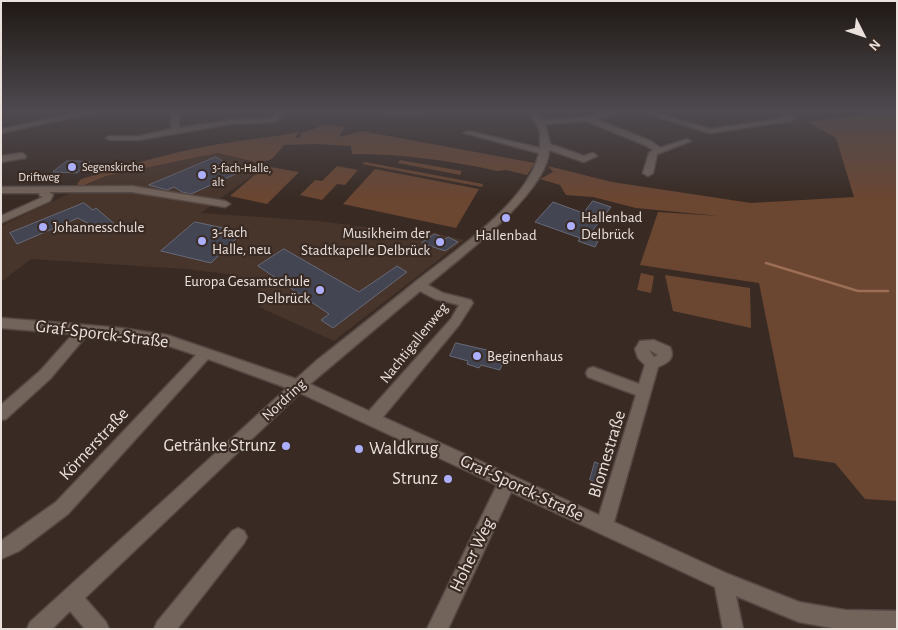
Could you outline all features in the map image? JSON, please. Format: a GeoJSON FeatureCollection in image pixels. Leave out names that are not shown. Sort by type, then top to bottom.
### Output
{"type":"FeatureCollection","features":[{"type":"Feature","properties":{"kind":"street"},"geometry":{"type":"LineString","coordinates":[[506,141],[545,149],[584,160],[593,156]]}},
{"type":"Feature","properties":{"kind":"street"},"geometry":{"type":"LineString","coordinates":[[545,141],[545,149]]}},
{"type":"Feature","properties":{"kind":"street"},"geometry":{"type":"LineString","coordinates":[[644,141],[660,151]]}},
{"type":"Feature","properties":{"kind":"street"},"geometry":{"type":"LineString","coordinates":[[648,173],[652,153],[687,142]]}},
{"type":"Feature","properties":{"kind":"street","name":"Nordring"},"geometry":{"type":"LineString","coordinates":[[37,629],[321,365],[487,230],[511,205],[542,164],[545,149]]}},
{"type":"Feature","properties":{"kind":"street","name":"Driftweg"},"geometry":{"type":"LineString","coordinates":[[1,160],[22,156]]}},
{"type":"Feature","properties":{"kind":"street","name":"Driftweg"},"geometry":{"type":"LineString","coordinates":[[1,190],[45,192],[132,188],[225,204]]}},
{"type":"Feature","properties":{"kind":"street"},"geometry":{"type":"LineString","coordinates":[[1,220],[47,199],[48,196],[45,192]]}},
{"type":"Feature","properties":{"kind":"street","name":"Nachtigallenweg"},"geometry":{"type":"LineString","coordinates":[[372,419],[455,322],[467,303],[439,296],[419,285]]}},
{"type":"Feature","properties":{"kind":"street","name":"Graf-Sporck-Straße"},"geometry":{"type":"LineString","coordinates":[[1,323],[167,340],[299,386],[723,581],[799,612],[845,620],[897,621]]}},
{"type":"Feature","properties":{"kind":"street"},"geometry":{"type":"LineString","coordinates":[[1,414],[45,375],[84,330]]}},
{"type":"Feature","properties":{"kind":"street","name":"Körnerstraße"},"geometry":{"type":"LineString","coordinates":[[1,550],[13,545],[62,508],[206,353]]}},
{"type":"Feature","properties":{"kind":"street","name":"Blomestraße"},"geometry":{"type":"LineString","coordinates":[[604,527],[652,364]]}},
{"type":"Feature","properties":{"kind":"street"},"geometry":{"type":"LineString","coordinates":[[594,372],[645,392]]}},
{"type":"Feature","properties":{"kind":"street","name":"Hoher Weg"},"geometry":{"type":"LineString","coordinates":[[437,629],[508,481]]}},
{"type":"Feature","properties":{"kind":"street"},"geometry":{"type":"LineString","coordinates":[[164,629],[238,537]]}},
{"type":"Feature","properties":{"kind":"street"},"geometry":{"type":"LineString","coordinates":[[723,581],[733,629]]}},
{"type":"Feature","properties":{"kind":"street"},"geometry":{"type":"LineString","coordinates":[[71,597],[99,629]]}},
{"type":"Feature","properties":{"kind":"shaded area"},"geometry":{"type":"Polygon","coordinates":[[[238,141],[418,141],[535,163],[527,175],[425,158],[352,154],[351,146],[284,145],[272,159],[259,163],[218,153],[106,176],[80,187],[77,184],[81,179],[144,161],[238,141]]]}},
{"type":"Feature","properties":{"kind":"shaded area"},"geometry":{"type":"Polygon","coordinates":[[[837,141],[897,141],[897,501],[865,499],[835,463],[794,457],[759,283],[640,265],[658,212],[719,216],[636,208],[593,197],[566,195],[560,185],[540,179],[553,172],[548,166],[612,182],[751,203],[854,197],[837,141]]]}},
{"type":"Feature","properties":{"kind":"shaded area"},"geometry":{"type":"Polygon","coordinates":[[[219,153],[265,166],[201,213],[319,221],[412,233],[435,233],[464,240],[334,341],[259,307],[267,295],[236,275],[185,269],[31,259],[1,282],[1,226],[106,176],[219,153]]]}},
{"type":"Feature","properties":{"kind":"shaded area"},"geometry":{"type":"Polygon","coordinates":[[[400,160],[462,171],[460,175],[398,163],[400,160]]]}},
{"type":"Feature","properties":{"kind":"shaded area"},"geometry":{"type":"Polygon","coordinates":[[[365,162],[483,184],[482,187],[362,164],[365,162]]]}},
{"type":"Feature","properties":{"kind":"shaded area"},"geometry":{"type":"Polygon","coordinates":[[[265,166],[299,172],[267,204],[230,196],[265,166]]]}},
{"type":"Feature","properties":{"kind":"shaded area"},"geometry":{"type":"Polygon","coordinates":[[[337,166],[358,170],[345,185],[337,184],[322,200],[300,195],[315,180],[322,181],[337,166]]]}},
{"type":"Feature","properties":{"kind":"shaded area"},"geometry":{"type":"Polygon","coordinates":[[[375,169],[479,189],[456,228],[343,204],[375,169]]]}},
{"type":"Feature","properties":{"kind":"shaded area"},"geometry":{"type":"Polygon","coordinates":[[[641,273],[654,276],[651,293],[637,290],[641,273]]]}},
{"type":"Feature","properties":{"kind":"shaded area"},"geometry":{"type":"Polygon","coordinates":[[[665,275],[750,288],[751,328],[673,311],[665,275]]]}},
{"type":"Feature","properties":{"kind":"building","name":"3-fach-Halle, alt"},"geometry":{"type":"Polygon","coordinates":[[[216,157],[240,172],[191,194],[182,192],[174,187],[167,190],[149,185],[216,157]]]}},
{"type":"Feature","properties":{"kind":"building","name":"Segenskirche"},"geometry":{"type":"Polygon","coordinates":[[[67,161],[90,162],[77,173],[53,172],[67,161]]]}},
{"type":"Feature","properties":{"kind":"building","name":"Hallenbad Delbrück"},"geometry":{"type":"Polygon","coordinates":[[[593,201],[611,207],[593,230],[602,233],[595,247],[578,241],[580,238],[535,222],[553,202],[583,213],[593,201]]]}},
{"type":"Feature","properties":{"kind":"building","name":"Johannesschule"},"geometry":{"type":"Polygon","coordinates":[[[84,203],[93,210],[96,208],[119,228],[105,234],[94,224],[91,225],[78,218],[17,244],[10,233],[84,203]]]}},
{"type":"Feature","properties":{"kind":"building","name":"3-fach Halle, neu"},"geometry":{"type":"Polygon","coordinates":[[[195,222],[243,232],[211,263],[161,251],[195,222]]]}},
{"type":"Feature","properties":{"kind":"building","name":"Musikheim der Stadtkapelle Delbrück"},"geometry":{"type":"Polygon","coordinates":[[[435,234],[458,242],[445,251],[422,243],[435,234]]]}},
{"type":"Feature","properties":{"kind":"building","name":"Europa Gesamtschule Delbrück"},"geometry":{"type":"Polygon","coordinates":[[[284,249],[359,292],[397,266],[407,272],[333,328],[321,320],[329,314],[258,266],[284,249]]]}},
{"type":"Feature","properties":{"kind":"building","name":"Beginenhaus"},"geometry":{"type":"Polygon","coordinates":[[[456,343],[500,353],[500,355],[505,357],[500,370],[481,365],[479,368],[467,364],[468,361],[450,356],[456,343]]]}},
{"type":"Feature","properties":{"kind":"building"},"geometry":{"type":"Polygon","coordinates":[[[595,462],[608,468],[603,486],[590,480],[595,462]]]}},
{"type":"Feature","properties":{"kind":"waterway"},"geometry":{"type":"LineString","coordinates":[[766,263],[858,291],[888,291]]}},
{"type":"Feature","properties":{"kind":"place","name":"Segenskirche"},"geometry":{"type":"Point","coordinates":[72,167]}},
{"type":"Feature","properties":{"kind":"place","name":"3-fach-Halle, alt"},"geometry":{"type":"Point","coordinates":[202,175]}},
{"type":"Feature","properties":{"kind":"place","name":"Hallenbad"},"geometry":{"type":"Point","coordinates":[506,218]}},
{"type":"Feature","properties":{"kind":"place","name":"Hallenbad Delbrück"},"geometry":{"type":"Point","coordinates":[571,226]}},
{"type":"Feature","properties":{"kind":"place","name":"Johannesschule"},"geometry":{"type":"Point","coordinates":[43,227]}},
{"type":"Feature","properties":{"kind":"place","name":"3-fach Halle, neu"},"geometry":{"type":"Point","coordinates":[202,241]}},
{"type":"Feature","properties":{"kind":"place","name":"Musikheim der Stadtkapelle Delbrück"},"geometry":{"type":"Point","coordinates":[440,242]}},
{"type":"Feature","properties":{"kind":"place","name":"Europa Gesamtschule Delbrück"},"geometry":{"type":"Point","coordinates":[320,290]}},
{"type":"Feature","properties":{"kind":"place","name":"Beginenhaus"},"geometry":{"type":"Point","coordinates":[477,356]}},
{"type":"Feature","properties":{"kind":"place","name":"Getränke Strunz"},"geometry":{"type":"Point","coordinates":[286,446]}},
{"type":"Feature","properties":{"kind":"place","name":"Waldkrug"},"geometry":{"type":"Point","coordinates":[359,449]}},
{"type":"Feature","properties":{"kind":"place","name":"Strunz"},"geometry":{"type":"Point","coordinates":[448,479]}}]}
